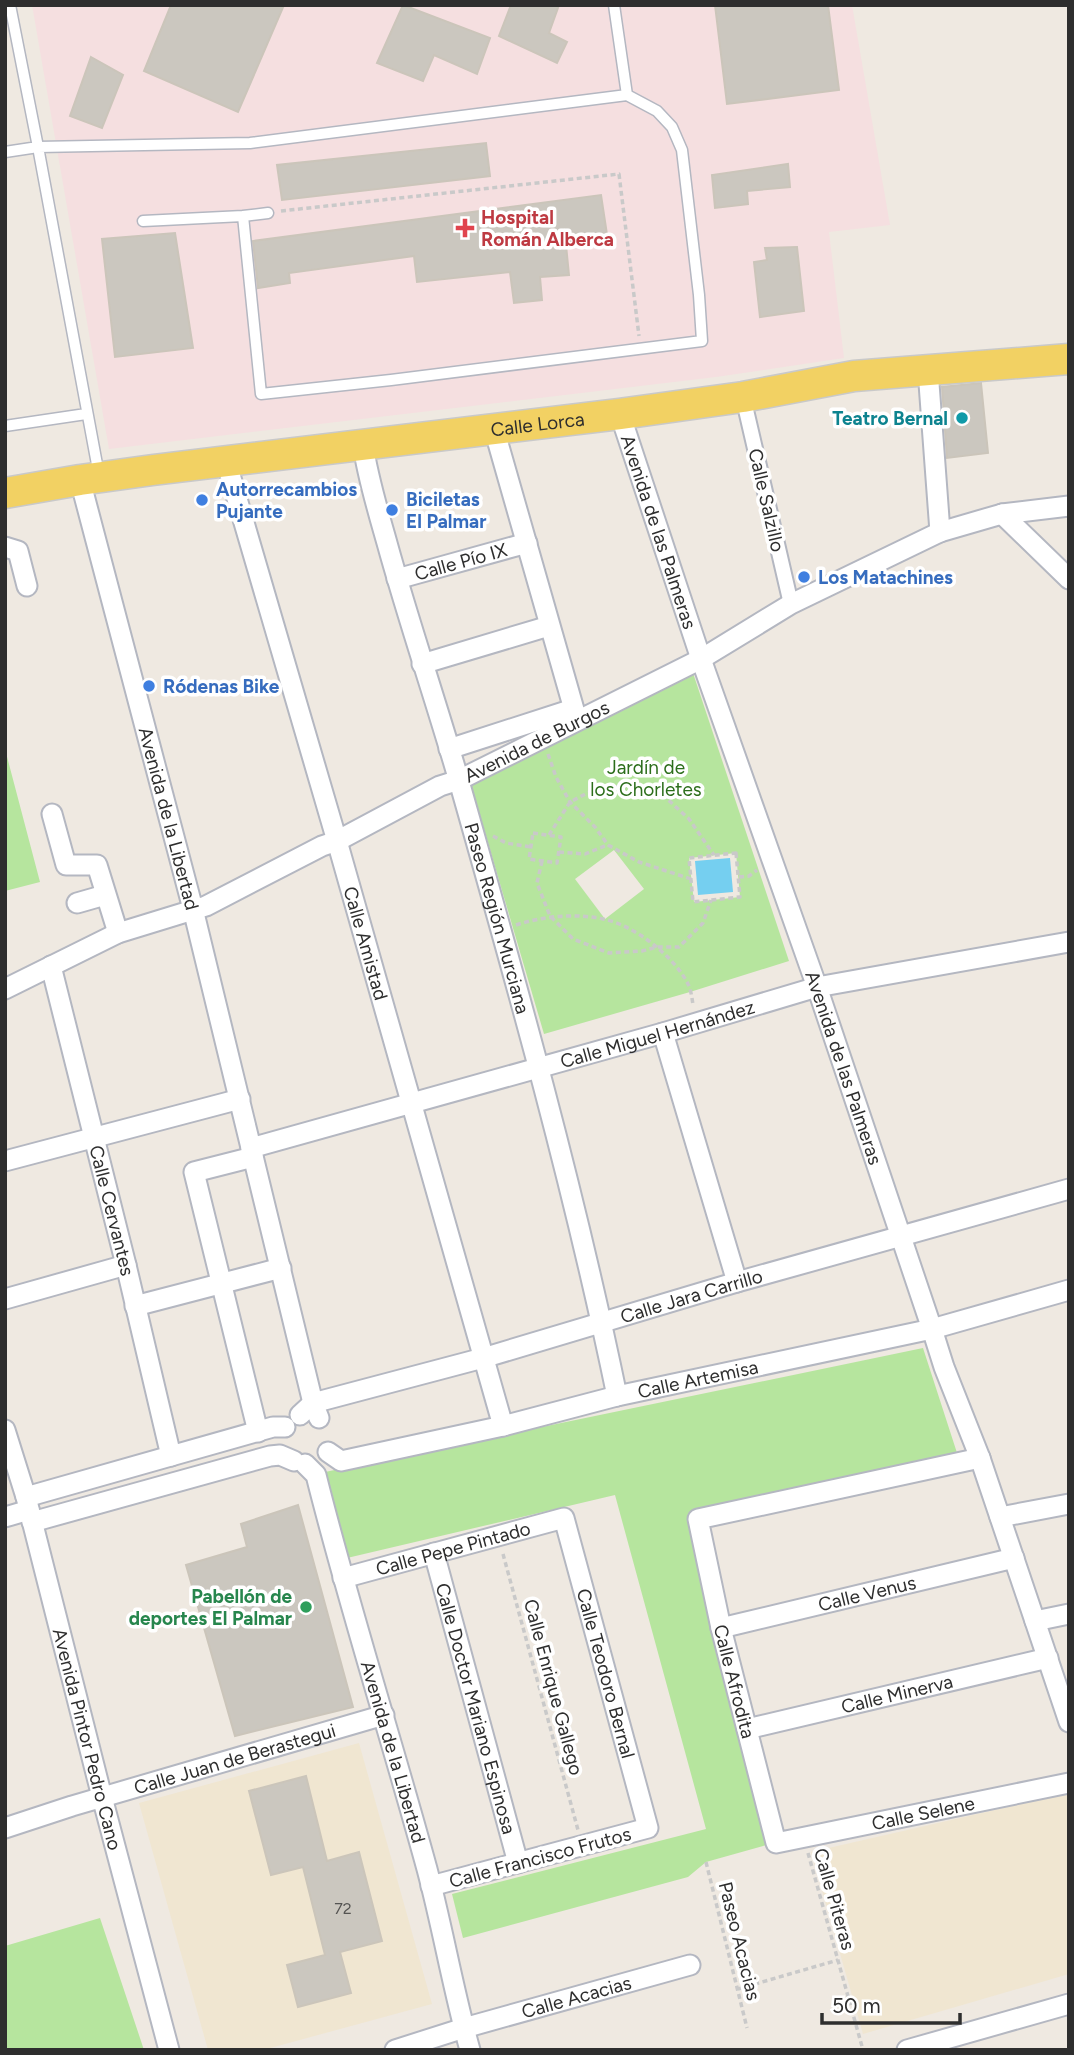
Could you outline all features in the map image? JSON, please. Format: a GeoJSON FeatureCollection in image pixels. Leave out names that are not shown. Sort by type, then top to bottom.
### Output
{"type":"FeatureCollection","features":[{"type":"Feature","properties":{"kind":"main road","name":"Calle Lorca"},"geometry":{"type":"LineString","coordinates":[[5,493],[89,478],[620,414],[743,397],[854,376],[1069,359]]}},
{"type":"Feature","properties":{"kind":"street"},"geometry":{"type":"LineString","coordinates":[[928,370],[940,532]]}},
{"type":"Feature","properties":{"kind":"street","name":"Calle Salzillo"},"geometry":{"type":"LineString","coordinates":[[743,397],[791,604]]}},
{"type":"Feature","properties":{"kind":"street","name":"Avenida de las Palmeras"},"geometry":{"type":"LineString","coordinates":[[620,414],[701,659],[817,987],[944,1367],[980,1458],[1069,1722]]}},
{"type":"Feature","properties":{"kind":"street"},"geometry":{"type":"LineString","coordinates":[[449,749],[575,714],[494,429]]}},
{"type":"Feature","properties":{"kind":"street","name":"Paseo Región Murciana"},"geometry":{"type":"LineString","coordinates":[[363,446],[366,468],[397,579],[459,780],[540,1068],[602,1322],[617,1396]]}},
{"type":"Feature","properties":{"kind":"street","name":"Calle Amistad"},"geometry":{"type":"LineString","coordinates":[[226,461],[503,1426]]}},
{"type":"Feature","properties":{"kind":"street","name":"Avenida de la Libertad"},"geometry":{"type":"LineString","coordinates":[[89,478],[281,1268],[305,1416]]}},
{"type":"Feature","properties":{"kind":"street","name":"Avenida de Burgos"},"geometry":{"type":"LineString","coordinates":[[5,989],[118,933],[206,905],[337,841],[440,786],[459,780],[540,738],[575,714],[701,659],[791,604],[940,532],[1002,514],[1069,506]]}},
{"type":"Feature","properties":{"kind":"street"},"geometry":{"type":"LineString","coordinates":[[1002,514],[1069,579]]}},
{"type":"Feature","properties":{"kind":"street","name":"Calle Pío IX"},"geometry":{"type":"LineString","coordinates":[[397,579],[527,543]]}},
{"type":"Feature","properties":{"kind":"street"},"geometry":{"type":"LineString","coordinates":[[5,547],[18,551],[27,586]]}},
{"type":"Feature","properties":{"kind":"street"},"geometry":{"type":"LineString","coordinates":[[422,664],[549,626]]}},
{"type":"Feature","properties":{"kind":"street"},"geometry":{"type":"LineString","coordinates":[[52,814],[66,865],[97,865],[118,933]]}},
{"type":"Feature","properties":{"kind":"street"},"geometry":{"type":"LineString","coordinates":[[77,903],[105,895]]}},
{"type":"Feature","properties":{"kind":"street","name":"Calle Miguel Hernández"},"geometry":{"type":"LineString","coordinates":[[252,1152],[817,987],[1069,942]]}},
{"type":"Feature","properties":{"kind":"street","name":"Calle Cervantes"},"geometry":{"type":"LineString","coordinates":[[51,966],[171,1456]]}},
{"type":"Feature","properties":{"kind":"street"},"geometry":{"type":"LineString","coordinates":[[663,1033],[737,1282]]}},
{"type":"Feature","properties":{"kind":"street"},"geometry":{"type":"LineString","coordinates":[[5,1161],[240,1098]]}},
{"type":"Feature","properties":{"kind":"street"},"geometry":{"type":"LineString","coordinates":[[252,1152],[194,1172],[258,1432]]}},
{"type":"Feature","properties":{"kind":"street","name":"Calle Jara Carrillo"},"geometry":{"type":"LineString","coordinates":[[29,1510],[171,1456],[279,1426],[483,1358],[737,1282],[1069,1189]]}},
{"type":"Feature","properties":{"kind":"street"},"geometry":{"type":"LineString","coordinates":[[5,1299],[126,1265]]}},
{"type":"Feature","properties":{"kind":"street"},"geometry":{"type":"LineString","coordinates":[[135,1306],[281,1268]]}},
{"type":"Feature","properties":{"kind":"street","name":"Calle Artemisa"},"geometry":{"type":"LineString","coordinates":[[29,1510],[271,1456],[280,1455],[313,1462],[341,1461],[503,1426],[617,1396],[932,1329],[1069,1290]]}},
{"type":"Feature","properties":{"kind":"street"},"geometry":{"type":"LineString","coordinates":[[305,1416],[326,1423],[331,1433],[332,1442],[313,1462],[287,1454],[283,1446],[282,1435],[305,1416]]}},
{"type":"Feature","properties":{"kind":"street","name":"Avenida Pintor Pedro Cano"},"geometry":{"type":"LineString","coordinates":[[5,1430],[29,1510],[169,2050]]}},
{"type":"Feature","properties":{"kind":"street","name":"Calle Afrodita"},"geometry":{"type":"LineString","coordinates":[[776,1843],[721,1628],[698,1519],[980,1458]]}},
{"type":"Feature","properties":{"kind":"street","name":"Avenida de la Libertad"},"geometry":{"type":"LineString","coordinates":[[313,1462],[342,1578],[384,1715],[431,1886],[470,2050]]}},
{"type":"Feature","properties":{"kind":"street"},"geometry":{"type":"LineString","coordinates":[[1000,1517],[1069,1504]]}},
{"type":"Feature","properties":{"kind":"street"},"geometry":{"type":"LineString","coordinates":[[5,1517],[29,1510]]}},
{"type":"Feature","properties":{"kind":"street","name":"Calle Pepe Pintado"},"geometry":{"type":"LineString","coordinates":[[342,1578],[564,1518]]}},
{"type":"Feature","properties":{"kind":"street","name":"Calle Teodoro Bernal"},"geometry":{"type":"LineString","coordinates":[[564,1518],[648,1828]]}},
{"type":"Feature","properties":{"kind":"street","name":"Calle Doctor Mariano Espinosa"},"geometry":{"type":"LineString","coordinates":[[433,1553],[518,1863]]}},
{"type":"Feature","properties":{"kind":"street","name":"Calle Venus"},"geometry":{"type":"LineString","coordinates":[[721,1628],[1014,1558]]}},
{"type":"Feature","properties":{"kind":"street"},"geometry":{"type":"LineString","coordinates":[[1035,1621],[1069,1614]]}},
{"type":"Feature","properties":{"kind":"street","name":"Calle Minerva"},"geometry":{"type":"LineString","coordinates":[[747,1729],[1048,1658]]}},
{"type":"Feature","properties":{"kind":"street","name":"Calle Juan de Berastegui"},"geometry":{"type":"LineString","coordinates":[[5,1828],[384,1715]]}},
{"type":"Feature","properties":{"kind":"street","name":"Calle Selene"},"geometry":{"type":"LineString","coordinates":[[776,1843],[1069,1783]]}},
{"type":"Feature","properties":{"kind":"street","name":"Calle Francisco Frutos"},"geometry":{"type":"LineString","coordinates":[[431,1886],[648,1828]]}},
{"type":"Feature","properties":{"kind":"street","name":"Calle Acacias"},"geometry":{"type":"LineString","coordinates":[[396,2050],[464,2028],[690,1965]]}},
{"type":"Feature","properties":{"kind":"street"},"geometry":{"type":"LineString","coordinates":[[907,2050],[1069,2004]]}},
{"type":"Feature","properties":{"kind":"lane"},"geometry":{"type":"LineString","coordinates":[[10,5],[86,414],[89,478]]}},
{"type":"Feature","properties":{"kind":"lane"},"geometry":{"type":"LineString","coordinates":[[614,5],[627,95]]}},
{"type":"Feature","properties":{"kind":"lane"},"geometry":{"type":"LineString","coordinates":[[5,152],[38,147],[250,143],[627,95],[657,111],[672,127],[682,150],[702,341],[261,394],[243,216]]}},
{"type":"Feature","properties":{"kind":"lane"},"geometry":{"type":"LineString","coordinates":[[143,221],[268,213]]}},
{"type":"Feature","properties":{"kind":"lane"},"geometry":{"type":"LineString","coordinates":[[5,426],[86,414]]}},
{"type":"Feature","properties":{"kind":"path"},"geometry":{"type":"LineString","coordinates":[[268,213],[619,174],[641,349]]}},
{"type":"Feature","properties":{"kind":"path"},"geometry":{"type":"LineString","coordinates":[[540,738],[570,802],[595,827],[608,845],[639,862],[691,879]]}},
{"type":"Feature","properties":{"kind":"path"},"geometry":{"type":"LineString","coordinates":[[549,835],[570,802],[597,788],[633,786],[665,797],[689,818],[714,855]]}},
{"type":"Feature","properties":{"kind":"path"},"geometry":{"type":"LineString","coordinates":[[485,832],[506,843],[531,848]]}},
{"type":"Feature","properties":{"kind":"path"},"geometry":{"type":"LineString","coordinates":[[533,833],[561,837],[557,863],[529,859],[531,848],[533,833]]}},
{"type":"Feature","properties":{"kind":"path"},"geometry":{"type":"LineString","coordinates":[[559,852],[585,854],[608,845]]}},
{"type":"Feature","properties":{"kind":"path"},"geometry":{"type":"LineString","coordinates":[[736,853],[740,897],[694,902],[689,858],[714,855],[736,853]]}},
{"type":"Feature","properties":{"kind":"path"},"geometry":{"type":"LineString","coordinates":[[542,861],[537,883],[550,916],[573,939],[608,953],[679,947],[703,923],[711,900]]}},
{"type":"Feature","properties":{"kind":"path"},"geometry":{"type":"LineString","coordinates":[[738,877],[749,876],[758,870]]}},
{"type":"Feature","properties":{"kind":"path"},"geometry":{"type":"LineString","coordinates":[[501,930],[550,916],[575,916],[605,919],[634,932],[657,947],[677,967],[689,986],[697,1023]]}},
{"type":"Feature","properties":{"kind":"path","name":"Calle Enrique Gallego"},"geometry":{"type":"LineString","coordinates":[[498,1535],[583,1846]]}},
{"type":"Feature","properties":{"kind":"path","name":"Calle Piteras"},"geometry":{"type":"LineString","coordinates":[[803,1838],[863,2050]]}},
{"type":"Feature","properties":{"kind":"path","name":"Paseo Acacias"},"geometry":{"type":"LineString","coordinates":[[706,1862],[747,2028]]}},
{"type":"Feature","properties":{"kind":"path"},"geometry":{"type":"LineString","coordinates":[[737,1989],[838,1960]]}},
{"type":"Feature","properties":{"kind":"shaded area","name":"Hospital Román Alberca"},"geometry":{"type":"Polygon","coordinates":[[[32,5],[852,5],[890,225],[829,232],[844,358],[716,377],[109,449],[32,5]]]}},
{"type":"Feature","properties":{"kind":"shaded area"},"geometry":{"type":"Polygon","coordinates":[[[359,1743],[432,2004],[263,2050],[208,2050],[139,1803],[359,1743]]]}},
{"type":"Feature","properties":{"kind":"shaded area"},"geometry":{"type":"Polygon","coordinates":[[[1069,1793],[1069,1974],[863,2034],[811,1852],[1069,1793]]]}},
{"type":"Feature","properties":{"kind":"green space","name":"Jardín de los Chorletes"},"geometry":{"type":"Polygon","coordinates":[[[692,670],[789,961],[544,1034],[470,781],[692,670]],[[614,850],[575,879],[605,919],[644,889],[614,850]],[[736,853],[689,858],[694,902],[740,897],[736,853]]]}},
{"type":"Feature","properties":{"kind":"green space"},"geometry":{"type":"Polygon","coordinates":[[[5,749],[40,882],[5,891],[5,749]]]}},
{"type":"Feature","properties":{"kind":"green space"},"geometry":{"type":"Polygon","coordinates":[[[923,1348],[958,1456],[692,1513],[770,1844],[706,1862],[688,1877],[463,1938],[452,1894],[706,1829],[615,1495],[347,1558],[325,1472],[923,1348]]]}},
{"type":"Feature","properties":{"kind":"green space"},"geometry":{"type":"Polygon","coordinates":[[[100,1918],[144,2050],[5,2050],[5,1946],[100,1918]]]}},
{"type":"Feature","properties":{"kind":"water"},"geometry":{"type":"Polygon","coordinates":[[[730,858],[733,892],[698,895],[695,861],[730,858]]]}},
{"type":"Feature","properties":{"kind":"building"},"geometry":{"type":"Polygon","coordinates":[[[171,5],[284,5],[238,112],[144,71],[171,5]]]}},
{"type":"Feature","properties":{"kind":"building"},"geometry":{"type":"Polygon","coordinates":[[[403,5],[490,38],[477,74],[434,55],[423,81],[377,63],[403,5]]]}},
{"type":"Feature","properties":{"kind":"building"},"geometry":{"type":"Polygon","coordinates":[[[511,5],[559,5],[549,33],[567,42],[557,63],[499,36],[511,5]]]}},
{"type":"Feature","properties":{"kind":"building"},"geometry":{"type":"Polygon","coordinates":[[[715,5],[828,5],[839,90],[727,104],[715,5]]]}},
{"type":"Feature","properties":{"kind":"building"},"geometry":{"type":"Polygon","coordinates":[[[91,57],[123,75],[102,128],[70,116],[91,57]]]}},
{"type":"Feature","properties":{"kind":"building"},"geometry":{"type":"Polygon","coordinates":[[[486,143],[490,176],[282,200],[277,165],[486,143]]]}},
{"type":"Feature","properties":{"kind":"building"},"geometry":{"type":"Polygon","coordinates":[[[788,164],[790,187],[747,191],[748,204],[715,208],[712,175],[788,164]]]}},
{"type":"Feature","properties":{"kind":"building"},"geometry":{"type":"Polygon","coordinates":[[[601,195],[608,241],[566,245],[569,275],[540,277],[542,300],[514,303],[510,272],[417,282],[414,256],[289,273],[290,283],[258,288],[253,241],[601,195]]]}},
{"type":"Feature","properties":{"kind":"building"},"geometry":{"type":"Polygon","coordinates":[[[175,233],[193,348],[115,357],[102,239],[175,233]]]}},
{"type":"Feature","properties":{"kind":"building"},"geometry":{"type":"Polygon","coordinates":[[[797,247],[804,311],[760,317],[754,262],[767,260],[765,248],[797,247]]]}},
{"type":"Feature","properties":{"kind":"building","name":"Teatro Bernal"},"geometry":{"type":"Polygon","coordinates":[[[981,383],[988,453],[947,458],[942,387],[981,383]]]}},
{"type":"Feature","properties":{"kind":"building"},"geometry":{"type":"Polygon","coordinates":[[[298,1505],[353,1707],[235,1736],[186,1565],[247,1547],[241,1524],[298,1505]]]}},
{"type":"Feature","properties":{"kind":"building"},"geometry":{"type":"Polygon","coordinates":[[[306,1776],[327,1861],[359,1852],[382,1941],[340,1952],[351,1993],[298,2007],[287,1965],[325,1955],[303,1867],[271,1875],[249,1791],[306,1776]]]}},
{"type":"Feature","properties":{"kind":"place","name":"Hospital Román Alberca"},"geometry":{"type":"Point","coordinates":[465,228]}},
{"type":"Feature","properties":{"kind":"place","name":"Teatro Bernal"},"geometry":{"type":"Point","coordinates":[962,418]}},
{"type":"Feature","properties":{"kind":"place","name":"Autorrecambios Pujante"},"geometry":{"type":"Point","coordinates":[202,500]}},
{"type":"Feature","properties":{"kind":"place","name":"Biciletas El Palmar"},"geometry":{"type":"Point","coordinates":[392,510]}},
{"type":"Feature","properties":{"kind":"place","name":"Los Matachines"},"geometry":{"type":"Point","coordinates":[804,577]}},
{"type":"Feature","properties":{"kind":"place","name":"Ródenas Bike"},"geometry":{"type":"Point","coordinates":[149,686]}},
{"type":"Feature","properties":{"kind":"place","name":"Pabellón de deportes El Palmar"},"geometry":{"type":"Point","coordinates":[306,1607]}}]}
